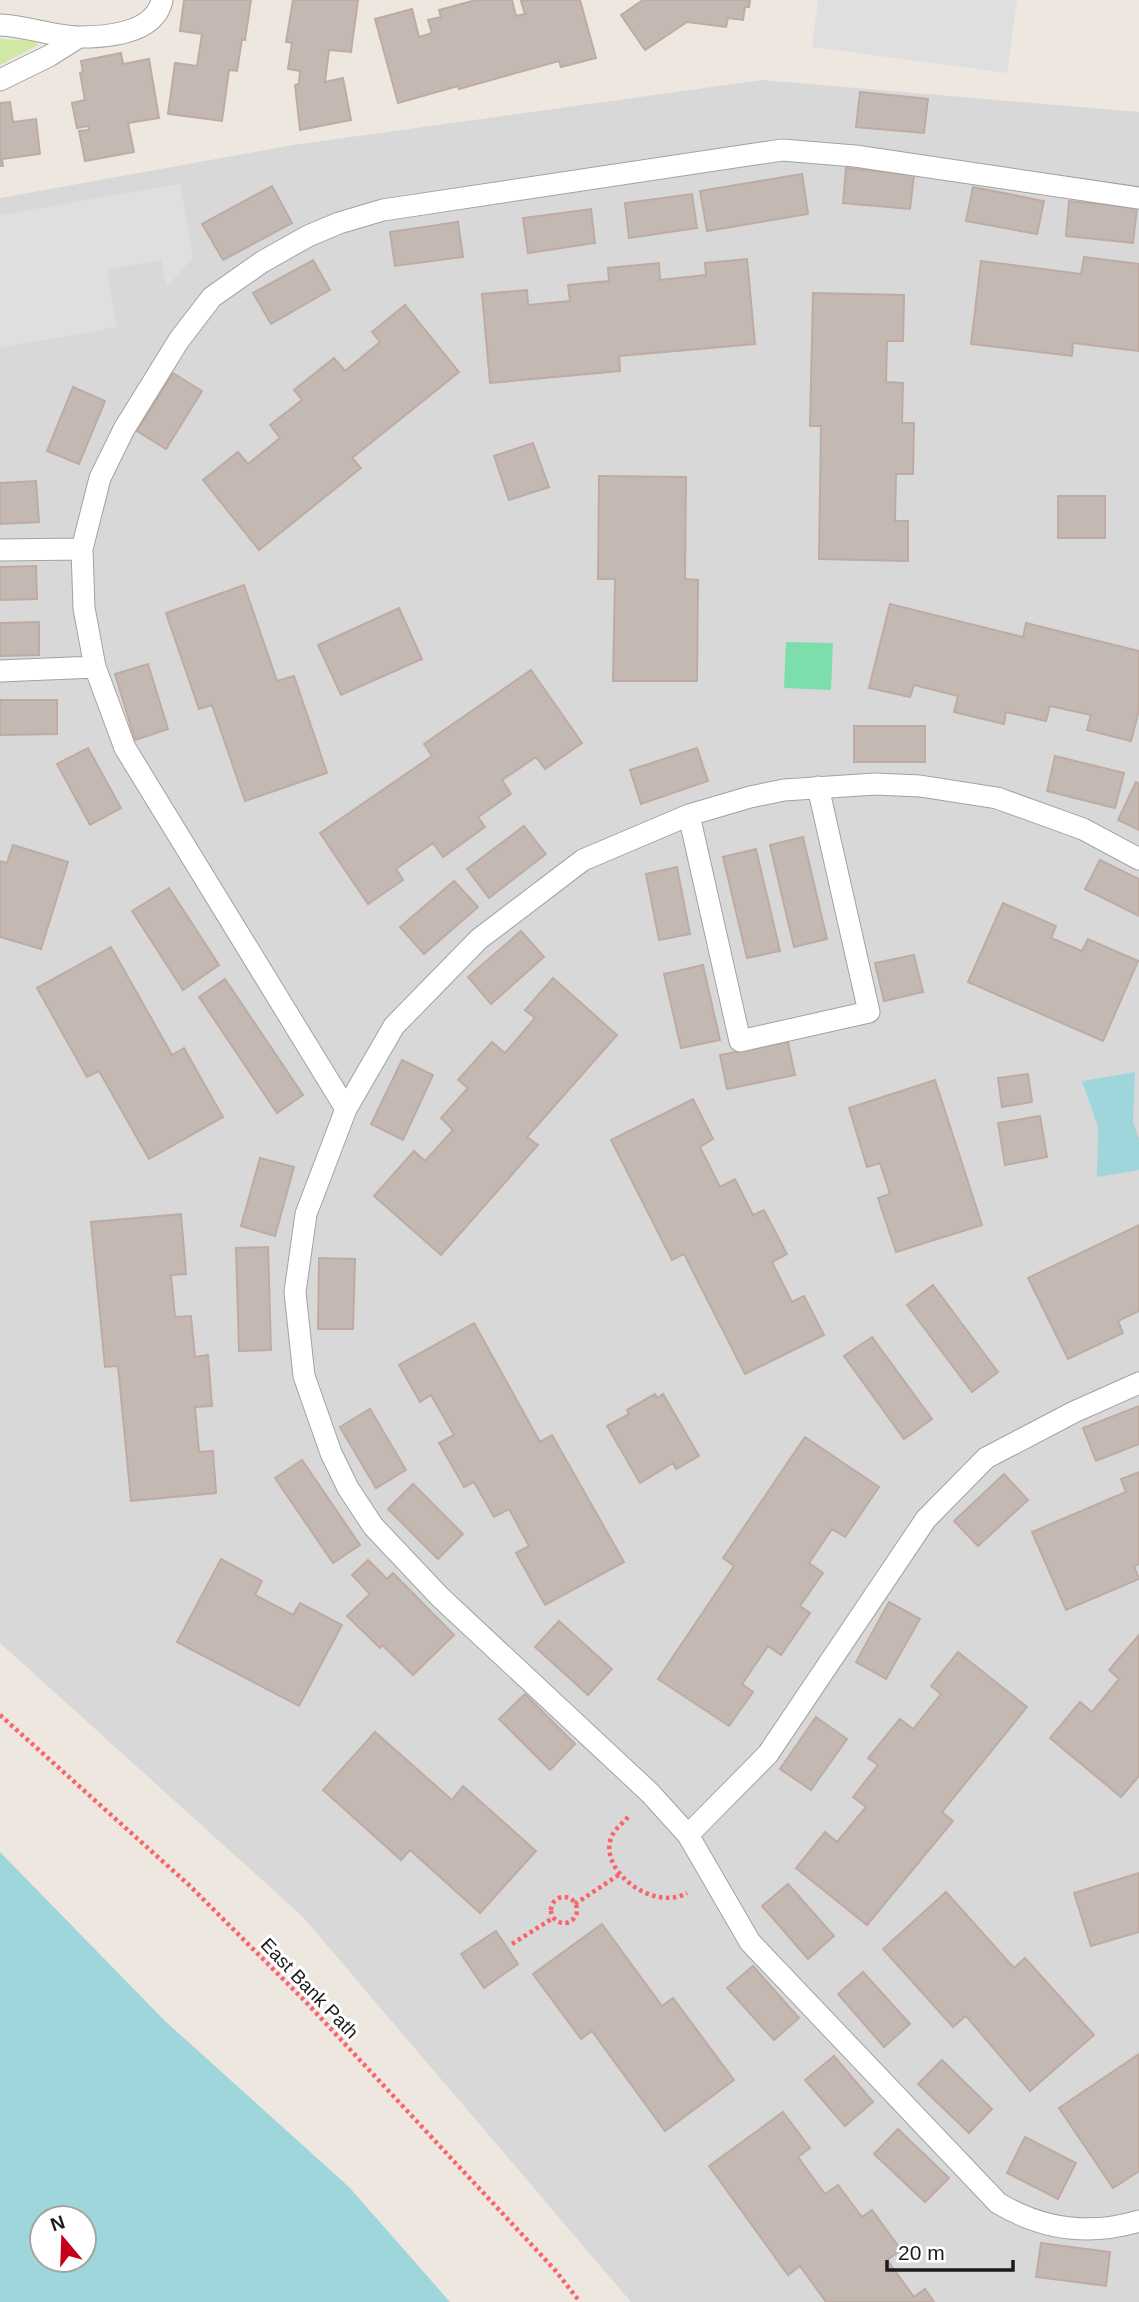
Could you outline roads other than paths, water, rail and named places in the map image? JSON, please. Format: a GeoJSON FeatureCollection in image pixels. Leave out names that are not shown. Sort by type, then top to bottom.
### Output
{"type":"FeatureCollection","features":[{"type":"Feature","properties":{"kind":"lane"},"geometry":{"type":"LineString","coordinates":[[0,25],[79,37],[139,28],[156,15],[163,0]]}},
{"type":"Feature","properties":{"kind":"lane"},"geometry":{"type":"LineString","coordinates":[[0,80],[79,37]]}},
{"type":"Feature","properties":{"kind":"lane"},"geometry":{"type":"LineString","coordinates":[[346,1109],[125,748],[95,667],[84,608],[82,549],[100,478],[124,429],[178,340],[212,297],[262,262],[308,236],[339,223],[383,211],[782,150],[855,156],[1139,198]]}},
{"type":"Feature","properties":{"kind":"lane"},"geometry":{"type":"LineString","coordinates":[[0,550],[82,549]]}},
{"type":"Feature","properties":{"kind":"lane"},"geometry":{"type":"LineString","coordinates":[[0,671],[95,667]]}},
{"type":"Feature","properties":{"kind":"lane"},"geometry":{"type":"LineString","coordinates":[[1139,859],[1083,829],[997,798],[920,786],[875,784],[818,787],[761,795],[690,815],[583,860],[479,939],[394,1026],[346,1109],[306,1214],[295,1292],[304,1376],[331,1453],[348,1488],[383,1536],[440,1597],[650,1793],[688,1835],[750,1942],[998,2203],[1019,2215],[1053,2227],[1080,2231],[1105,2229],[1139,2221]]}},
{"type":"Feature","properties":{"kind":"lane"},"geometry":{"type":"LineString","coordinates":[[690,815],[740,1041],[869,1012],[818,787]]}},
{"type":"Feature","properties":{"kind":"lane"},"geometry":{"type":"LineString","coordinates":[[688,1835],[768,1754],[926,1519],[977,1466],[986,1458],[1074,1412],[1139,1383]]}},
{"type":"Feature","properties":{"kind":"water"},"geometry":{"type":"Polygon","coordinates":[[[1135,1072],[1133,1122],[1139,1139],[1139,1170],[1097,1177],[1098,1127],[1082,1081],[1135,1072]]]}},
{"type":"Feature","properties":{"kind":"water"},"geometry":{"type":"Polygon","coordinates":[[[0,1852],[165,2021],[349,2187],[450,2302],[0,2302],[0,1852]]]}}]}
